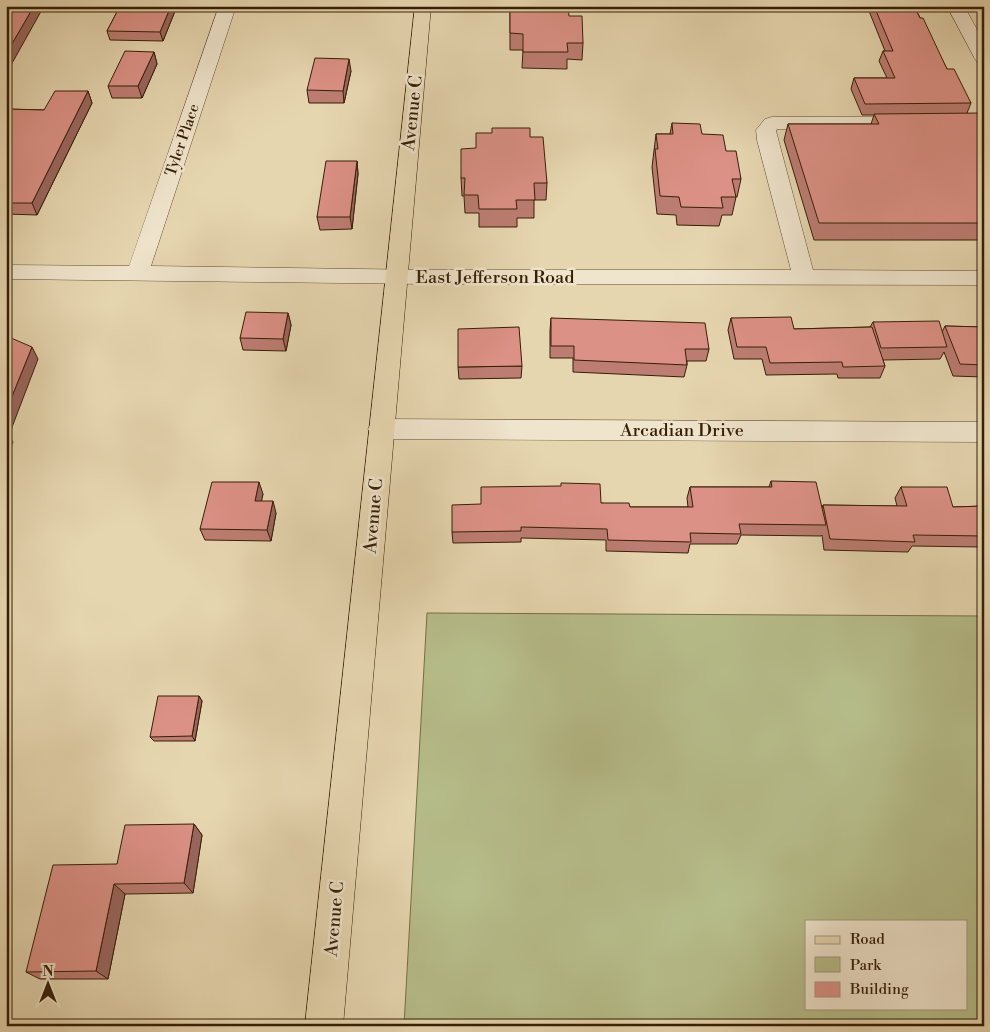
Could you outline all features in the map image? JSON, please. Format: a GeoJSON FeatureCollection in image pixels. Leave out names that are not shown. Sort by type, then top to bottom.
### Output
{"type":"FeatureCollection","features":[{"type":"Feature","properties":{"kind":"main road","name":"Avenue C"},"geometry":{"type":"LineString","coordinates":[[324,1026],[422,6]]}},
{"type":"Feature","properties":{"kind":"street","name":"Tyler Place"},"geometry":{"type":"LineString","coordinates":[[136,274],[228,6]]}},
{"type":"Feature","properties":{"kind":"street"},"geometry":{"type":"LineString","coordinates":[[955,6],[984,59]]}},
{"type":"Feature","properties":{"kind":"street"},"geometry":{"type":"LineString","coordinates":[[804,278],[767,140],[766,130],[772,123],[984,122]]}},
{"type":"Feature","properties":{"kind":"street","name":"East Jefferson Road"},"geometry":{"type":"LineString","coordinates":[[6,272],[396,276],[984,278]]}},
{"type":"Feature","properties":{"kind":"street","name":"Arcadian Drive"},"geometry":{"type":"LineString","coordinates":[[381,429],[984,432]]}},
{"type":"Feature","properties":{"kind":"green space"},"geometry":{"type":"Polygon","coordinates":[[[427,613],[984,616],[984,1026],[404,1026],[427,613]]]}},
{"type":"Feature","properties":{"kind":"building"},"geometry":{"type":"Polygon","coordinates":[[[6,6],[34,6],[6,54],[6,6]]]}},
{"type":"Feature","properties":{"kind":"building"},"geometry":{"type":"Polygon","coordinates":[[[120,6],[171,6],[160,32],[107,31],[120,6]]]}},
{"type":"Feature","properties":{"kind":"building"},"geometry":{"type":"Polygon","coordinates":[[[510,6],[568,6],[569,16],[582,16],[583,43],[567,43],[568,52],[523,52],[523,34],[510,33],[510,6]]]}},
{"type":"Feature","properties":{"kind":"building"},"geometry":{"type":"Polygon","coordinates":[[[874,6],[914,6],[920,18],[923,18],[947,69],[954,69],[971,103],[865,104],[854,78],[895,78],[883,51],[893,51],[874,6]]]}},
{"type":"Feature","properties":{"kind":"building"},"geometry":{"type":"Polygon","coordinates":[[[125,51],[154,52],[138,86],[108,86],[125,51]]]}},
{"type":"Feature","properties":{"kind":"building"},"geometry":{"type":"Polygon","coordinates":[[[315,58],[349,59],[343,91],[307,90],[315,58]]]}},
{"type":"Feature","properties":{"kind":"building"},"geometry":{"type":"Polygon","coordinates":[[[55,91],[88,91],[32,203],[6,203],[6,109],[44,110],[55,91]]]}},
{"type":"Feature","properties":{"kind":"building"},"geometry":{"type":"Polygon","coordinates":[[[981,113],[984,119],[984,223],[819,223],[788,124],[879,124],[874,114],[981,113]]]}},
{"type":"Feature","properties":{"kind":"building"},"geometry":{"type":"Polygon","coordinates":[[[672,123],[700,124],[702,134],[723,135],[726,151],[736,151],[741,179],[732,179],[736,197],[721,197],[723,208],[681,207],[679,197],[660,196],[655,149],[658,149],[656,134],[673,134],[672,123]]]}},
{"type":"Feature","properties":{"kind":"building"},"geometry":{"type":"Polygon","coordinates":[[[492,128],[530,128],[530,137],[543,137],[547,183],[534,183],[535,200],[516,200],[517,209],[479,209],[478,195],[464,195],[465,178],[461,178],[461,149],[476,148],[476,133],[492,133],[492,128]]]}},
{"type":"Feature","properties":{"kind":"building"},"geometry":{"type":"Polygon","coordinates":[[[326,161],[357,161],[350,217],[317,217],[326,161]]]}},
{"type":"Feature","properties":{"kind":"building"},"geometry":{"type":"Polygon","coordinates":[[[246,312],[288,313],[283,339],[240,338],[246,312]]]}},
{"type":"Feature","properties":{"kind":"building"},"geometry":{"type":"Polygon","coordinates":[[[791,317],[794,329],[872,327],[885,366],[843,367],[842,362],[770,363],[766,347],[737,347],[731,318],[791,317]]]}},
{"type":"Feature","properties":{"kind":"building"},"geometry":{"type":"Polygon","coordinates":[[[551,318],[705,323],[709,349],[685,349],[687,365],[574,360],[574,346],[551,346],[551,318]]]}},
{"type":"Feature","properties":{"kind":"building"},"geometry":{"type":"Polygon","coordinates":[[[939,321],[947,347],[881,348],[873,322],[939,321]]]}},
{"type":"Feature","properties":{"kind":"building"},"geometry":{"type":"Polygon","coordinates":[[[945,326],[984,327],[984,365],[960,364],[945,326]]]}},
{"type":"Feature","properties":{"kind":"building"},"geometry":{"type":"Polygon","coordinates":[[[519,327],[522,366],[458,367],[458,329],[519,327]]]}},
{"type":"Feature","properties":{"kind":"building"},"geometry":{"type":"Polygon","coordinates":[[[11,338],[32,347],[6,411],[6,349],[11,338]]]}},
{"type":"Feature","properties":{"kind":"building"},"geometry":{"type":"Polygon","coordinates":[[[771,481],[816,482],[826,525],[739,524],[741,534],[690,533],[691,542],[608,540],[607,529],[521,527],[521,531],[452,532],[452,505],[481,504],[481,487],[561,486],[561,483],[600,484],[601,503],[629,503],[630,507],[693,507],[690,487],[772,487],[771,481]]]}},
{"type":"Feature","properties":{"kind":"building"},"geometry":{"type":"Polygon","coordinates":[[[212,482],[259,482],[255,501],[273,501],[267,530],[200,529],[212,482]]]}},
{"type":"Feature","properties":{"kind":"building"},"geometry":{"type":"Polygon","coordinates":[[[901,487],[947,487],[953,507],[984,506],[984,536],[913,535],[915,542],[830,539],[823,505],[907,506],[901,487]]]}},
{"type":"Feature","properties":{"kind":"building"},"geometry":{"type":"Polygon","coordinates":[[[158,696],[199,696],[192,736],[150,737],[158,696]]]}},
{"type":"Feature","properties":{"kind":"building"},"geometry":{"type":"Polygon","coordinates":[[[194,824],[184,883],[114,884],[96,971],[26,972],[53,865],[117,864],[125,825],[194,824]]]}}]}
